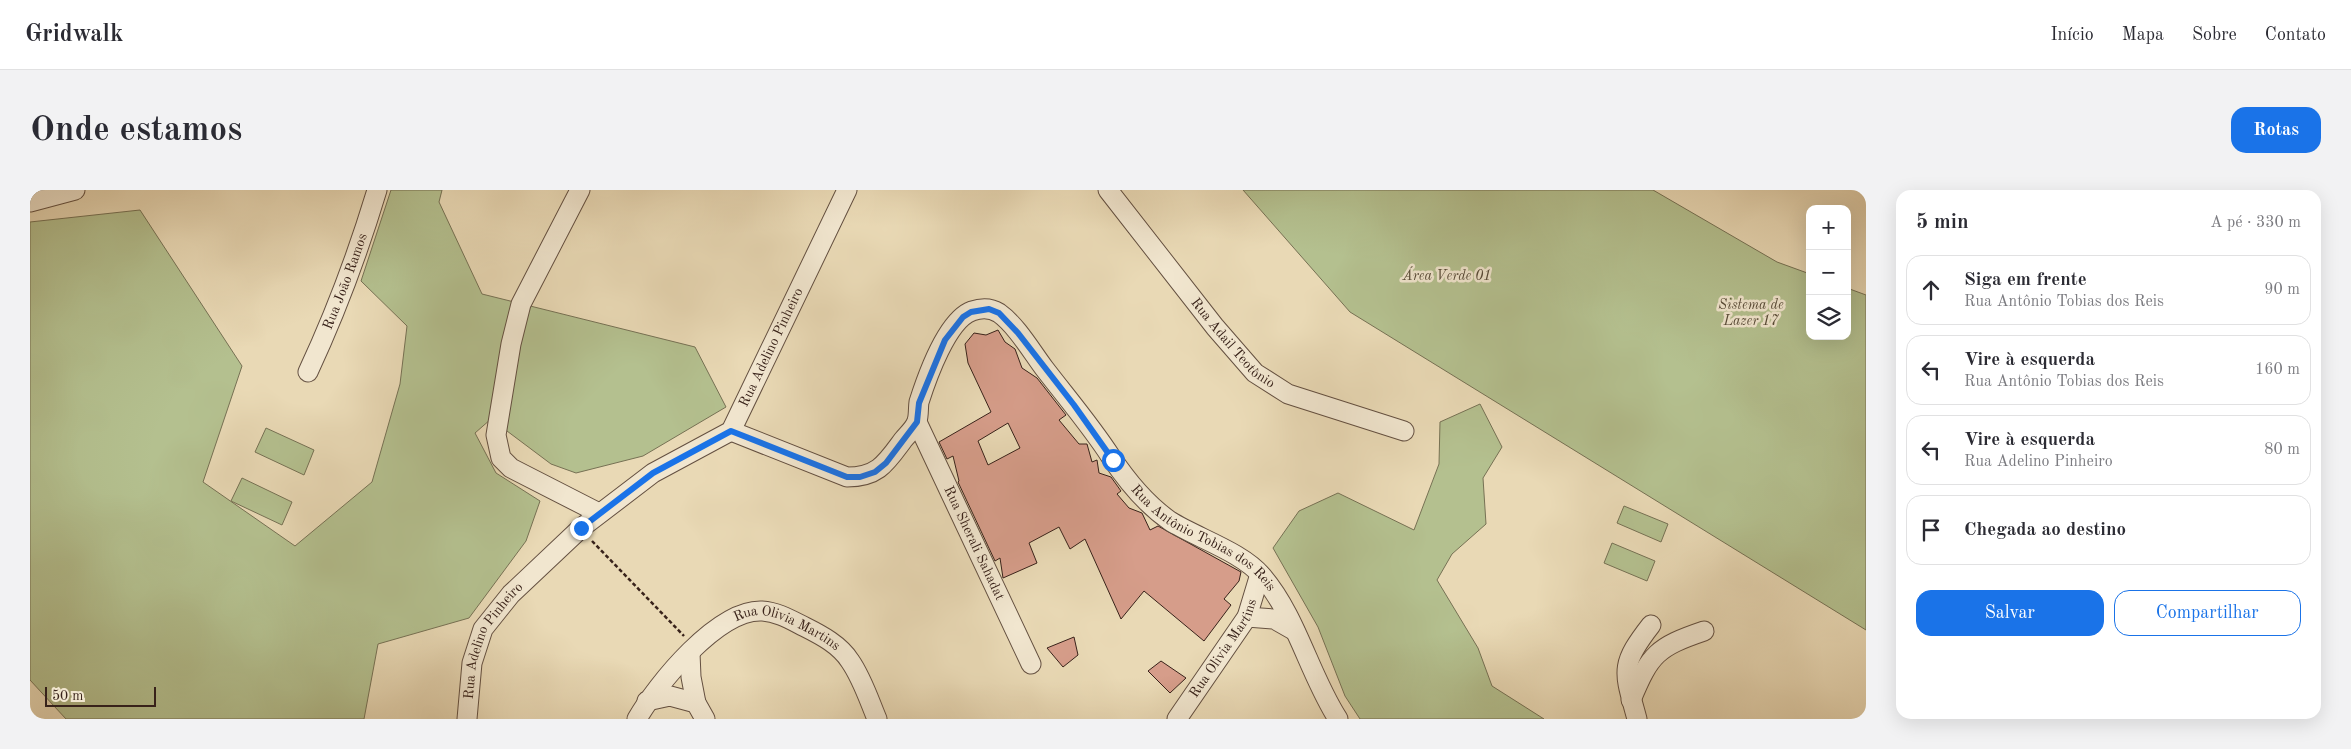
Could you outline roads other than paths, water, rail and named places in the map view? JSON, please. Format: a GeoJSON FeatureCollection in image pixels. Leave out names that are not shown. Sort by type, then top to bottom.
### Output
{"type":"FeatureCollection","features":[{"type":"Feature","properties":{"kind":"street"},"geometry":{"type":"LineString","coordinates":[[30,202],[75,190]]}},
{"type":"Feature","properties":{"kind":"street","name":"Rua João Ramos"},"geometry":{"type":"LineString","coordinates":[[308,372],[333,317],[358,253],[377,190]]}},
{"type":"Feature","properties":{"kind":"street"},"geometry":{"type":"LineString","coordinates":[[580,190],[522,304],[511,344],[496,436],[502,458],[511,468],[599,513]]}},
{"type":"Feature","properties":{"kind":"street","name":"Rua Adelino Pinheiro"},"geometry":{"type":"LineString","coordinates":[[467,719],[472,663],[483,629],[510,594],[581,528],[653,473],[731,431],[847,191]]}},
{"type":"Feature","properties":{"kind":"street","name":"Rua Adail Teotônio"},"geometry":{"type":"LineString","coordinates":[[1108,193],[1255,374],[1288,394],[1404,432]]}},
{"type":"Feature","properties":{"kind":"street","name":"Rua Antônio Tobias dos Reis"},"geometry":{"type":"LineString","coordinates":[[731,431],[769,444],[833,473],[847,477],[860,477],[875,472],[886,463],[917,422],[919,403],[945,340],[954,326],[971,312],[989,309],[999,313],[1018,333],[1079,412],[1113,460],[1154,509],[1236,557],[1260,574],[1274,590],[1326,700],[1338,719]]}},
{"type":"Feature","properties":{"kind":"street","name":"Rua Sherali Sahadat"},"geometry":{"type":"LineString","coordinates":[[917,422],[1031,664]]}},
{"type":"Feature","properties":{"kind":"street","name":"Rua Olivia Martins"},"geometry":{"type":"LineString","coordinates":[[1178,719],[1247,617],[1260,574]]}},
{"type":"Feature","properties":{"kind":"street","name":"Rua Olivia Martins"},"geometry":{"type":"LineString","coordinates":[[637,719],[647,701],[668,673],[693,650],[727,623],[744,614],[762,611],[782,615],[828,639],[850,659],[877,719]]}},
{"type":"Feature","properties":{"kind":"street"},"geometry":{"type":"LineString","coordinates":[[1247,617],[1274,619],[1295,631]]}},
{"type":"Feature","properties":{"kind":"street"},"geometry":{"type":"LineString","coordinates":[[1637,719],[1627,680],[1626,664],[1632,649],[1651,625]]}},
{"type":"Feature","properties":{"kind":"street"},"geometry":{"type":"LineString","coordinates":[[1632,700],[1644,668],[1654,656],[1666,646],[1704,631]]}},
{"type":"Feature","properties":{"kind":"street"},"geometry":{"type":"LineString","coordinates":[[693,650],[691,677],[700,711]]}},
{"type":"Feature","properties":{"kind":"street"},"geometry":{"type":"LineString","coordinates":[[647,701],[670,696],[700,711]]}},
{"type":"Feature","properties":{"kind":"park label","name":"Área Verde 01"},"geometry":{"type":"Point","coordinates":[1447,276]}},
{"type":"Feature","properties":{"kind":"park label","name":"Sistema de Lazer 17"},"geometry":{"type":"Point","coordinates":[1751,314]}}]}
